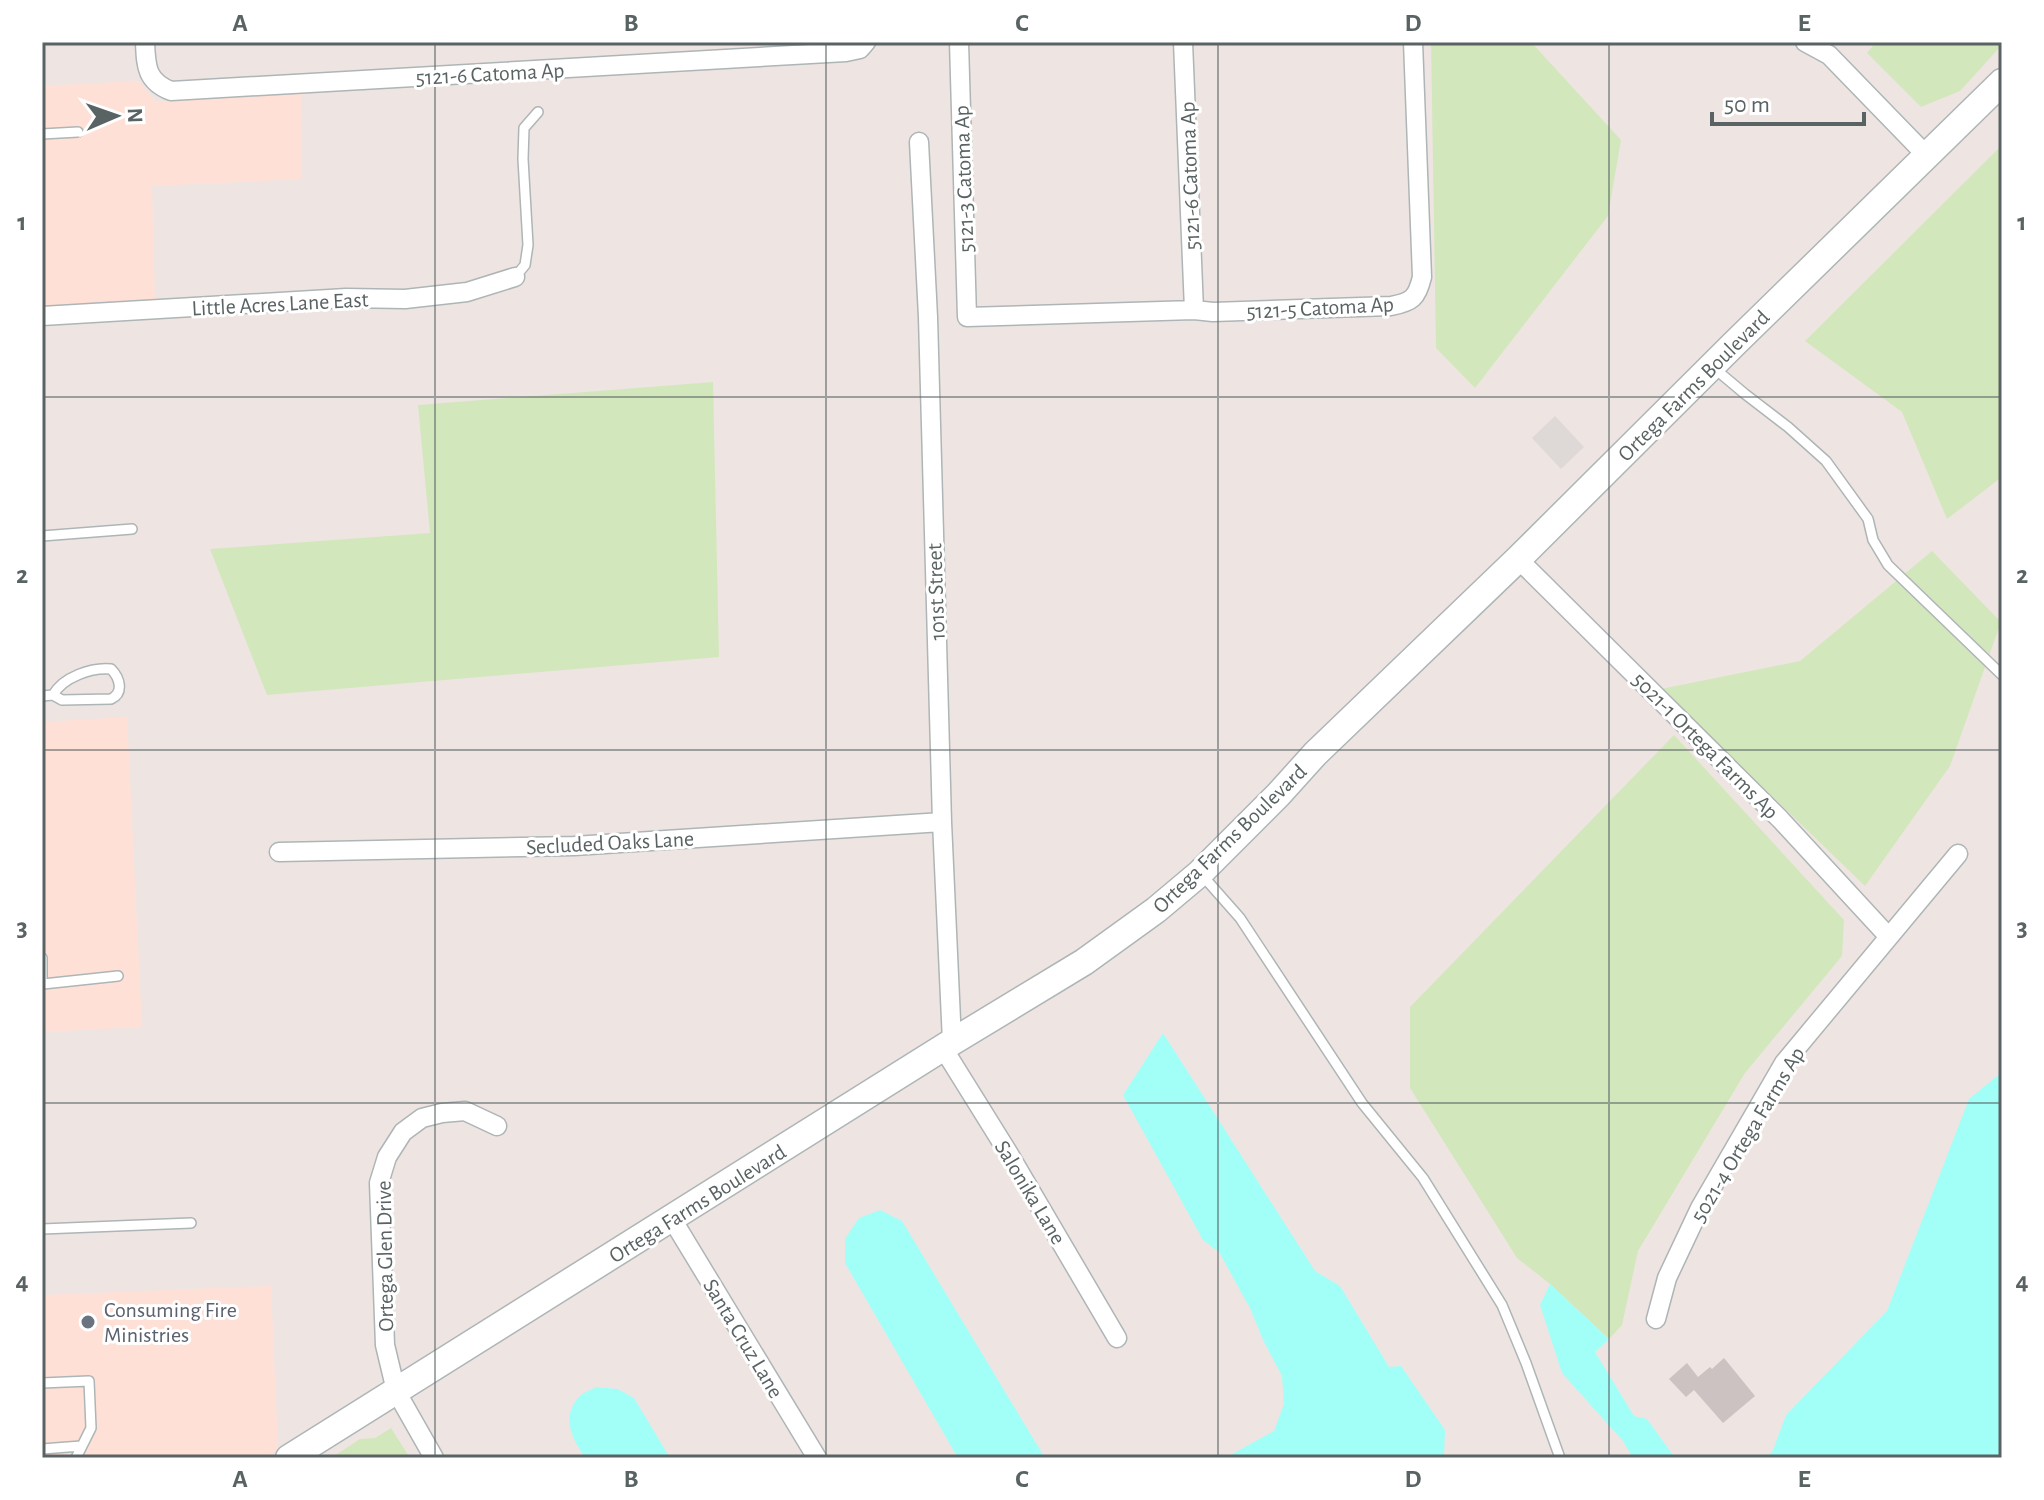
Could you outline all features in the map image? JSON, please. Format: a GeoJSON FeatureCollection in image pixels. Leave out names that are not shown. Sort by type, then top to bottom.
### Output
{"type":"FeatureCollection","features":[{"type":"Feature","properties":{"kind":"street","name":"5121-6 Catoma Ap"},"geometry":{"type":"LineString","coordinates":[[145,42],[146,64],[152,79],[160,87],[171,91],[846,52],[860,49],[866,42]]}},
{"type":"Feature","properties":{"kind":"street","name":"5121-3 Catoma Ap"},"geometry":{"type":"LineString","coordinates":[[959,42],[967,317]]}},
{"type":"Feature","properties":{"kind":"street","name":"5121-6 Catoma Ap"},"geometry":{"type":"LineString","coordinates":[[1183,42],[1194,310]]}},
{"type":"Feature","properties":{"kind":"street","name":"5121-5 Catoma Ap"},"geometry":{"type":"LineString","coordinates":[[967,317],[1213,312],[1407,303],[1418,292],[1422,277],[1413,42]]}},
{"type":"Feature","properties":{"kind":"street"},"geometry":{"type":"LineString","coordinates":[[1805,42],[1829,55],[1927,156]]}},
{"type":"Feature","properties":{"kind":"street","name":"Ortega Farms Boulevard"},"geometry":{"type":"LineString","coordinates":[[289,1458],[1094,955],[1156,910],[1200,873],[1315,754],[1518,559],[2002,82]]}},
{"type":"Feature","properties":{"kind":"street","name":"101st Street"},"geometry":{"type":"LineString","coordinates":[[919,142],[928,317],[947,1045]]}},
{"type":"Feature","properties":{"kind":"street","name":"Little Acres Lane East"},"geometry":{"type":"LineString","coordinates":[[42,316],[346,298],[418,298],[467,292],[515,277]]}},
{"type":"Feature","properties":{"kind":"street","name":"5021-1 Ortega Farms Ap"},"geometry":{"type":"LineString","coordinates":[[1518,559],[1780,819],[1888,936]]}},
{"type":"Feature","properties":{"kind":"street","name":"Secluded Oaks Lane"},"geometry":{"type":"LineString","coordinates":[[279,852],[574,846],[942,822]]}},
{"type":"Feature","properties":{"kind":"street","name":"5021-4 Ortega Farms Ap"},"geometry":{"type":"LineString","coordinates":[[1656,1319],[1667,1278],[1700,1208],[1784,1063],[1958,854]]}},
{"type":"Feature","properties":{"kind":"street","name":"Salonika Lane"},"geometry":{"type":"LineString","coordinates":[[947,1045],[1117,1338]]}},
{"type":"Feature","properties":{"kind":"street","name":"Ortega Glen Drive"},"geometry":{"type":"LineString","coordinates":[[434,1458],[396,1391],[385,1345],[379,1183],[387,1157],[403,1132],[422,1118],[465,1111],[497,1126]]}},
{"type":"Feature","properties":{"kind":"street","name":"Santa Cruz Lane"},"geometry":{"type":"LineString","coordinates":[[672,1219],[817,1458]]}},
{"type":"Feature","properties":{"kind":"lane"},"geometry":{"type":"LineString","coordinates":[[515,277],[525,265],[528,245],[524,128],[538,112]]}},
{"type":"Feature","properties":{"kind":"lane"},"geometry":{"type":"LineString","coordinates":[[42,134],[78,132]]}},
{"type":"Feature","properties":{"kind":"lane"},"geometry":{"type":"LineString","coordinates":[[1712,366],[1826,461],[1868,519],[1873,540],[1888,565],[2002,675]]}},
{"type":"Feature","properties":{"kind":"lane"},"geometry":{"type":"LineString","coordinates":[[42,536],[132,529]]}},
{"type":"Feature","properties":{"kind":"lane"},"geometry":{"type":"LineString","coordinates":[[42,696],[53,695],[62,700],[111,699],[119,691],[119,681],[111,669],[85,672],[62,683],[53,695]]}},
{"type":"Feature","properties":{"kind":"lane"},"geometry":{"type":"LineString","coordinates":[[1200,873],[1240,918],[1362,1103],[1431,1190],[1502,1305],[1560,1458]]}},
{"type":"Feature","properties":{"kind":"lane"},"geometry":{"type":"LineString","coordinates":[[42,958],[43,984],[118,976]]}},
{"type":"Feature","properties":{"kind":"lane"},"geometry":{"type":"LineString","coordinates":[[42,1229],[191,1223]]}},
{"type":"Feature","properties":{"kind":"lane"},"geometry":{"type":"LineString","coordinates":[[42,1383],[89,1381],[91,1428],[76,1458]]}},
{"type":"Feature","properties":{"kind":"lane"},"geometry":{"type":"LineString","coordinates":[[42,1449],[81,1446]]}},
{"type":"Feature","properties":{"kind":"shaded area"},"geometry":{"type":"Polygon","coordinates":[[[139,81],[156,102],[301,94],[302,179],[152,186],[155,304],[42,309],[42,86],[139,81]]]}},
{"type":"Feature","properties":{"kind":"shaded area"},"geometry":{"type":"Polygon","coordinates":[[[1555,416],[1584,447],[1561,469],[1532,438],[1555,416]]]}},
{"type":"Feature","properties":{"kind":"shaded area"},"geometry":{"type":"Polygon","coordinates":[[[127,717],[142,1027],[42,1032],[42,722],[127,717]]]}},
{"type":"Feature","properties":{"kind":"shaded area"},"geometry":{"type":"Polygon","coordinates":[[[271,1286],[278,1450],[264,1458],[42,1458],[42,1295],[271,1286]]]}},
{"type":"Feature","properties":{"kind":"green space"},"geometry":{"type":"Polygon","coordinates":[[[1431,42],[1531,42],[1621,140],[1608,216],[1475,388],[1436,348],[1431,42]]]}},
{"type":"Feature","properties":{"kind":"green space"},"geometry":{"type":"Polygon","coordinates":[[[1876,42],[2002,42],[2002,45],[1960,91],[1921,107],[1867,53],[1876,42]]]}},
{"type":"Feature","properties":{"kind":"green space"},"geometry":{"type":"Polygon","coordinates":[[[2002,145],[2002,477],[1947,519],[1902,412],[1805,341],[2002,145]]]}},
{"type":"Feature","properties":{"kind":"green space"},"geometry":{"type":"Polygon","coordinates":[[[713,382],[719,657],[267,695],[210,549],[430,533],[418,405],[713,382]]]}},
{"type":"Feature","properties":{"kind":"green space"},"geometry":{"type":"Polygon","coordinates":[[[1932,551],[2001,622],[1950,766],[1865,886],[1661,689],[1800,661],[1932,551]]]}},
{"type":"Feature","properties":{"kind":"green space"},"geometry":{"type":"Polygon","coordinates":[[[1674,735],[1844,920],[1842,956],[1745,1073],[1638,1251],[1622,1325],[1609,1339],[1517,1258],[1410,1088],[1410,1007],[1674,735]]]}},
{"type":"Feature","properties":{"kind":"green space"},"geometry":{"type":"Polygon","coordinates":[[[391,1428],[410,1458],[331,1458],[360,1439],[375,1438],[391,1428]]]}},
{"type":"Feature","properties":{"kind":"water"},"geometry":{"type":"Polygon","coordinates":[[[1163,1033],[1315,1271],[1340,1286],[1389,1367],[1401,1366],[1445,1430],[1444,1458],[1225,1458],[1274,1431],[1284,1404],[1282,1376],[1219,1252],[1203,1240],[1123,1095],[1163,1033]]]}},
{"type":"Feature","properties":{"kind":"water"},"geometry":{"type":"Polygon","coordinates":[[[2002,1072],[2002,1458],[1766,1458],[1773,1450],[1786,1415],[1887,1311],[1969,1099],[2002,1072]]]}},
{"type":"Feature","properties":{"kind":"water"},"geometry":{"type":"Polygon","coordinates":[[[880,1210],[902,1221],[1045,1458],[958,1458],[845,1263],[845,1239],[859,1218],[880,1210]]]}},
{"type":"Feature","properties":{"kind":"water"},"geometry":{"type":"Polygon","coordinates":[[[1550,1284],[1609,1339],[1595,1352],[1634,1416],[1647,1419],[1675,1458],[1633,1458],[1623,1441],[1562,1373],[1540,1305],[1550,1284]]]}},
{"type":"Feature","properties":{"kind":"water"},"geometry":{"type":"Polygon","coordinates":[[[596,1387],[618,1389],[634,1398],[670,1458],[585,1458],[570,1428],[570,1413],[580,1396],[596,1387]]]}},
{"type":"Feature","properties":{"kind":"building"},"geometry":{"type":"Polygon","coordinates":[[[1724,1358],[1755,1396],[1723,1423],[1694,1390],[1686,1397],[1669,1379],[1687,1363],[1698,1377],[1724,1358]]]}},
{"type":"Feature","properties":{"kind":"place","name":"Consuming Fire Ministries"},"geometry":{"type":"Point","coordinates":[88,1322]}}]}
